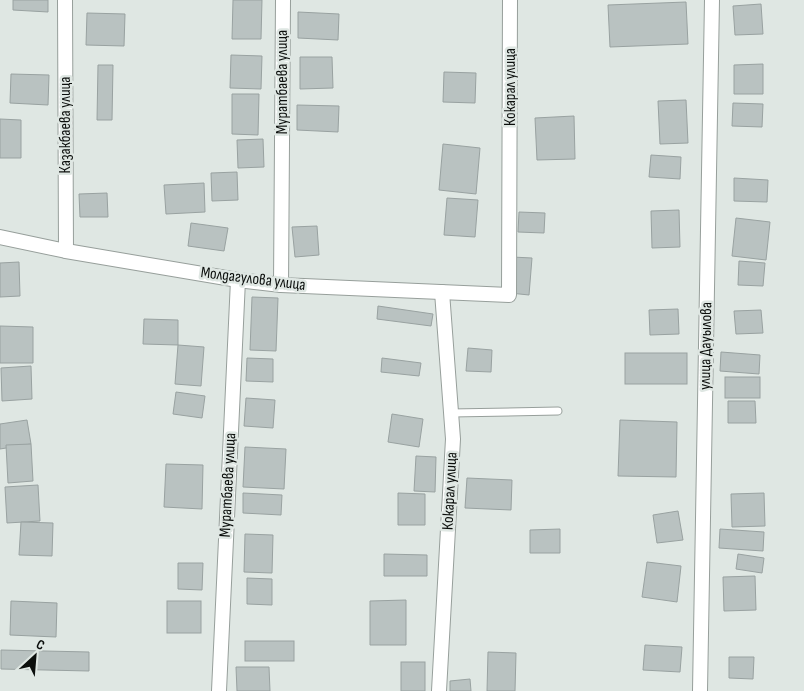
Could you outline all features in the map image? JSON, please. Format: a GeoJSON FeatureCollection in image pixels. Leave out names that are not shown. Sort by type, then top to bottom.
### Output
{"type":"FeatureCollection","features":[{"type":"Feature","properties":{"kind":"street","name":"Казакбаева улица"},"geometry":{"type":"LineString","coordinates":[[65,0],[66,251]]}},
{"type":"Feature","properties":{"kind":"street","name":"Муратбаева улица"},"geometry":{"type":"LineString","coordinates":[[281,285],[283,0]]}},
{"type":"Feature","properties":{"kind":"street","name":"Кокарал улица"},"geometry":{"type":"LineString","coordinates":[[510,0],[510,294]]}},
{"type":"Feature","properties":{"kind":"street","name":"улица Дауылова"},"geometry":{"type":"LineString","coordinates":[[700,691],[712,0]]}},
{"type":"Feature","properties":{"kind":"street","name":"Молдагулова улица"},"geometry":{"type":"LineString","coordinates":[[0,237],[66,251],[238,280],[281,285],[510,294]]}},
{"type":"Feature","properties":{"kind":"street","name":"Муратбаева улица"},"geometry":{"type":"LineString","coordinates":[[219,691],[238,280]]}},
{"type":"Feature","properties":{"kind":"street","name":"Кокарал улица"},"geometry":{"type":"LineString","coordinates":[[439,691],[453,439],[442,292]]}},
{"type":"Feature","properties":{"kind":"lane"},"geometry":{"type":"LineString","coordinates":[[451,413],[558,411]]}},
{"type":"Feature","properties":{"kind":"building"},"geometry":{"type":"Polygon","coordinates":[[[13,0],[48,0],[48,12],[13,10],[13,0]]]}},
{"type":"Feature","properties":{"kind":"building"},"geometry":{"type":"Polygon","coordinates":[[[233,0],[262,0],[261,39],[232,39],[233,0]]]}},
{"type":"Feature","properties":{"kind":"building"},"geometry":{"type":"Polygon","coordinates":[[[686,2],[688,44],[610,47],[608,5],[686,2]]]}},
{"type":"Feature","properties":{"kind":"building"},"geometry":{"type":"Polygon","coordinates":[[[761,4],[763,34],[735,35],[733,6],[761,4]]]}},
{"type":"Feature","properties":{"kind":"building"},"geometry":{"type":"Polygon","coordinates":[[[298,12],[339,14],[338,40],[298,38],[298,12]]]}},
{"type":"Feature","properties":{"kind":"building"},"geometry":{"type":"Polygon","coordinates":[[[87,13],[125,14],[124,46],[86,45],[87,13]]]}},
{"type":"Feature","properties":{"kind":"building"},"geometry":{"type":"Polygon","coordinates":[[[231,55],[262,56],[261,89],[230,88],[231,55]]]}},
{"type":"Feature","properties":{"kind":"building"},"geometry":{"type":"Polygon","coordinates":[[[300,57],[332,57],[333,88],[300,89],[300,57]]]}},
{"type":"Feature","properties":{"kind":"building"},"geometry":{"type":"Polygon","coordinates":[[[763,64],[763,94],[734,94],[734,65],[763,64]]]}},
{"type":"Feature","properties":{"kind":"building"},"geometry":{"type":"Polygon","coordinates":[[[98,65],[113,65],[112,120],[97,120],[98,65]]]}},
{"type":"Feature","properties":{"kind":"building"},"geometry":{"type":"Polygon","coordinates":[[[444,72],[476,73],[475,103],[443,102],[444,72]]]}},
{"type":"Feature","properties":{"kind":"building"},"geometry":{"type":"Polygon","coordinates":[[[11,74],[49,75],[48,105],[10,103],[11,74]]]}},
{"type":"Feature","properties":{"kind":"building"},"geometry":{"type":"Polygon","coordinates":[[[232,94],[259,94],[258,135],[232,134],[232,94]]]}},
{"type":"Feature","properties":{"kind":"building"},"geometry":{"type":"Polygon","coordinates":[[[686,100],[688,143],[660,144],[658,101],[686,100]]]}},
{"type":"Feature","properties":{"kind":"building"},"geometry":{"type":"Polygon","coordinates":[[[733,103],[763,104],[762,127],[732,126],[733,103]]]}},
{"type":"Feature","properties":{"kind":"building"},"geometry":{"type":"Polygon","coordinates":[[[297,105],[339,106],[338,132],[297,130],[297,105]]]}},
{"type":"Feature","properties":{"kind":"building"},"geometry":{"type":"Polygon","coordinates":[[[574,116],[575,159],[537,160],[535,118],[574,116]]]}},
{"type":"Feature","properties":{"kind":"building"},"geometry":{"type":"Polygon","coordinates":[[[0,119],[21,120],[21,158],[0,158],[0,119]]]}},
{"type":"Feature","properties":{"kind":"building"},"geometry":{"type":"Polygon","coordinates":[[[263,139],[264,167],[238,168],[237,140],[263,139]]]}},
{"type":"Feature","properties":{"kind":"building"},"geometry":{"type":"Polygon","coordinates":[[[443,144],[480,148],[476,194],[439,190],[443,144]]]}},
{"type":"Feature","properties":{"kind":"building"},"geometry":{"type":"Polygon","coordinates":[[[651,155],[681,157],[680,179],[649,177],[651,155]]]}},
{"type":"Feature","properties":{"kind":"building"},"geometry":{"type":"Polygon","coordinates":[[[237,172],[238,200],[212,201],[211,173],[237,172]]]}},
{"type":"Feature","properties":{"kind":"building"},"geometry":{"type":"Polygon","coordinates":[[[734,178],[768,180],[767,202],[734,201],[734,178]]]}},
{"type":"Feature","properties":{"kind":"building"},"geometry":{"type":"Polygon","coordinates":[[[204,183],[205,212],[166,214],[164,185],[204,183]]]}},
{"type":"Feature","properties":{"kind":"building"},"geometry":{"type":"Polygon","coordinates":[[[107,193],[108,217],[80,217],[79,194],[107,193]]]}},
{"type":"Feature","properties":{"kind":"building"},"geometry":{"type":"Polygon","coordinates":[[[447,198],[478,200],[475,237],[444,235],[447,198]]]}},
{"type":"Feature","properties":{"kind":"building"},"geometry":{"type":"Polygon","coordinates":[[[679,210],[680,247],[652,248],[651,211],[679,210]]]}},
{"type":"Feature","properties":{"kind":"building"},"geometry":{"type":"Polygon","coordinates":[[[519,212],[545,213],[544,233],[518,232],[519,212]]]}},
{"type":"Feature","properties":{"kind":"building"},"geometry":{"type":"Polygon","coordinates":[[[736,218],[770,222],[766,260],[732,256],[736,218]]]}},
{"type":"Feature","properties":{"kind":"building"},"geometry":{"type":"Polygon","coordinates":[[[191,223],[228,228],[224,251],[188,246],[191,223]]]}},
{"type":"Feature","properties":{"kind":"building"},"geometry":{"type":"Polygon","coordinates":[[[317,226],[319,255],[295,257],[292,227],[317,226]]]}},
{"type":"Feature","properties":{"kind":"building"},"geometry":{"type":"Polygon","coordinates":[[[512,257],[532,258],[529,295],[510,293],[512,257]]]}},
{"type":"Feature","properties":{"kind":"building"},"geometry":{"type":"Polygon","coordinates":[[[739,261],[765,263],[763,286],[738,285],[739,261]]]}},
{"type":"Feature","properties":{"kind":"building"},"geometry":{"type":"Polygon","coordinates":[[[19,262],[20,296],[0,297],[0,263],[19,262]]]}},
{"type":"Feature","properties":{"kind":"building"},"geometry":{"type":"Polygon","coordinates":[[[252,297],[278,298],[276,351],[250,350],[252,297]]]}},
{"type":"Feature","properties":{"kind":"building"},"geometry":{"type":"Polygon","coordinates":[[[378,306],[433,314],[431,326],[377,319],[378,306]]]}},
{"type":"Feature","properties":{"kind":"building"},"geometry":{"type":"Polygon","coordinates":[[[678,309],[679,334],[650,335],[649,310],[678,309]]]}},
{"type":"Feature","properties":{"kind":"building"},"geometry":{"type":"Polygon","coordinates":[[[761,310],[763,333],[736,334],[734,311],[761,310]]]}},
{"type":"Feature","properties":{"kind":"building"},"geometry":{"type":"Polygon","coordinates":[[[144,319],[178,320],[178,345],[143,344],[144,319]]]}},
{"type":"Feature","properties":{"kind":"building"},"geometry":{"type":"Polygon","coordinates":[[[0,326],[33,327],[33,363],[0,363],[0,326]]]}},
{"type":"Feature","properties":{"kind":"building"},"geometry":{"type":"Polygon","coordinates":[[[178,345],[204,347],[201,386],[175,384],[178,345]]]}},
{"type":"Feature","properties":{"kind":"building"},"geometry":{"type":"Polygon","coordinates":[[[468,348],[492,350],[491,372],[466,371],[468,348]]]}},
{"type":"Feature","properties":{"kind":"building"},"geometry":{"type":"Polygon","coordinates":[[[721,352],[760,355],[759,374],[720,371],[721,352]]]}},
{"type":"Feature","properties":{"kind":"building"},"geometry":{"type":"Polygon","coordinates":[[[625,353],[687,353],[687,384],[625,384],[625,353]]]}},
{"type":"Feature","properties":{"kind":"building"},"geometry":{"type":"Polygon","coordinates":[[[247,358],[273,359],[273,382],[246,381],[247,358]]]}},
{"type":"Feature","properties":{"kind":"building"},"geometry":{"type":"Polygon","coordinates":[[[382,358],[421,363],[419,376],[381,372],[382,358]]]}},
{"type":"Feature","properties":{"kind":"building"},"geometry":{"type":"Polygon","coordinates":[[[31,366],[32,399],[2,401],[1,368],[31,366]]]}},
{"type":"Feature","properties":{"kind":"building"},"geometry":{"type":"Polygon","coordinates":[[[725,377],[760,377],[760,398],[725,398],[725,377]]]}},
{"type":"Feature","properties":{"kind":"building"},"geometry":{"type":"Polygon","coordinates":[[[176,392],[205,396],[202,418],[173,414],[176,392]]]}},
{"type":"Feature","properties":{"kind":"building"},"geometry":{"type":"Polygon","coordinates":[[[246,398],[275,400],[273,428],[244,426],[246,398]]]}},
{"type":"Feature","properties":{"kind":"building"},"geometry":{"type":"Polygon","coordinates":[[[728,401],[755,401],[756,423],[728,423],[728,401]]]}},
{"type":"Feature","properties":{"kind":"building"},"geometry":{"type":"Polygon","coordinates":[[[392,414],[423,419],[419,447],[388,442],[392,414]]]}},
{"type":"Feature","properties":{"kind":"building"},"geometry":{"type":"Polygon","coordinates":[[[27,420],[31,444],[0,449],[0,424],[27,420]]]}},
{"type":"Feature","properties":{"kind":"building"},"geometry":{"type":"Polygon","coordinates":[[[620,420],[677,422],[676,477],[618,476],[620,420]]]}},
{"type":"Feature","properties":{"kind":"building"},"geometry":{"type":"Polygon","coordinates":[[[31,444],[33,481],[8,483],[6,445],[31,444]]]}},
{"type":"Feature","properties":{"kind":"building"},"geometry":{"type":"Polygon","coordinates":[[[245,447],[286,449],[284,489],[243,487],[245,447]]]}},
{"type":"Feature","properties":{"kind":"building"},"geometry":{"type":"Polygon","coordinates":[[[416,456],[436,457],[435,492],[414,491],[416,456]]]}},
{"type":"Feature","properties":{"kind":"building"},"geometry":{"type":"Polygon","coordinates":[[[166,464],[203,465],[202,509],[164,507],[166,464]]]}},
{"type":"Feature","properties":{"kind":"building"},"geometry":{"type":"Polygon","coordinates":[[[467,478],[512,480],[511,510],[465,508],[467,478]]]}},
{"type":"Feature","properties":{"kind":"building"},"geometry":{"type":"Polygon","coordinates":[[[38,485],[40,521],[7,523],[5,487],[38,485]]]}},
{"type":"Feature","properties":{"kind":"building"},"geometry":{"type":"Polygon","coordinates":[[[243,493],[282,495],[281,515],[243,513],[243,493]]]}},
{"type":"Feature","properties":{"kind":"building"},"geometry":{"type":"Polygon","coordinates":[[[398,493],[425,494],[425,525],[398,525],[398,493]]]}},
{"type":"Feature","properties":{"kind":"building"},"geometry":{"type":"Polygon","coordinates":[[[764,493],[765,526],[732,527],[731,494],[764,493]]]}},
{"type":"Feature","properties":{"kind":"building"},"geometry":{"type":"Polygon","coordinates":[[[678,511],[683,540],[657,543],[653,515],[678,511]]]}},
{"type":"Feature","properties":{"kind":"building"},"geometry":{"type":"Polygon","coordinates":[[[21,522],[53,523],[52,556],[19,555],[21,522]]]}},
{"type":"Feature","properties":{"kind":"building"},"geometry":{"type":"Polygon","coordinates":[[[560,529],[560,553],[530,553],[530,530],[560,529]]]}},
{"type":"Feature","properties":{"kind":"building"},"geometry":{"type":"Polygon","coordinates":[[[720,529],[764,532],[763,551],[719,548],[720,529]]]}},
{"type":"Feature","properties":{"kind":"building"},"geometry":{"type":"Polygon","coordinates":[[[245,534],[273,535],[272,573],[244,572],[245,534]]]}},
{"type":"Feature","properties":{"kind":"building"},"geometry":{"type":"Polygon","coordinates":[[[384,554],[427,555],[427,576],[384,576],[384,554]]]}},
{"type":"Feature","properties":{"kind":"building"},"geometry":{"type":"Polygon","coordinates":[[[738,554],[764,558],[762,573],[736,569],[738,554]]]}},
{"type":"Feature","properties":{"kind":"building"},"geometry":{"type":"Polygon","coordinates":[[[647,562],[681,566],[677,602],[642,597],[647,562]]]}},
{"type":"Feature","properties":{"kind":"building"},"geometry":{"type":"Polygon","coordinates":[[[178,563],[203,563],[202,590],[178,589],[178,563]]]}},
{"type":"Feature","properties":{"kind":"building"},"geometry":{"type":"Polygon","coordinates":[[[755,576],[756,610],[724,611],[723,577],[755,576]]]}},
{"type":"Feature","properties":{"kind":"building"},"geometry":{"type":"Polygon","coordinates":[[[247,578],[272,579],[272,605],[247,604],[247,578]]]}},
{"type":"Feature","properties":{"kind":"building"},"geometry":{"type":"Polygon","coordinates":[[[406,600],[406,645],[370,645],[370,601],[406,600]]]}},
{"type":"Feature","properties":{"kind":"building"},"geometry":{"type":"Polygon","coordinates":[[[11,601],[57,603],[56,637],[10,635],[11,601]]]}},
{"type":"Feature","properties":{"kind":"building"},"geometry":{"type":"Polygon","coordinates":[[[167,601],[201,601],[201,633],[167,633],[167,601]]]}},
{"type":"Feature","properties":{"kind":"building"},"geometry":{"type":"Polygon","coordinates":[[[245,641],[294,641],[294,661],[245,661],[245,641]]]}},
{"type":"Feature","properties":{"kind":"building"},"geometry":{"type":"Polygon","coordinates":[[[645,645],[682,647],[680,672],[643,670],[645,645]]]}},
{"type":"Feature","properties":{"kind":"building"},"geometry":{"type":"Polygon","coordinates":[[[1,650],[89,652],[89,671],[1,669],[1,650]]]}},
{"type":"Feature","properties":{"kind":"building"},"geometry":{"type":"Polygon","coordinates":[[[488,652],[516,653],[515,691],[487,691],[488,652]]]}},
{"type":"Feature","properties":{"kind":"building"},"geometry":{"type":"Polygon","coordinates":[[[729,657],[754,657],[753,679],[729,678],[729,657]]]}},
{"type":"Feature","properties":{"kind":"building"},"geometry":{"type":"Polygon","coordinates":[[[401,662],[425,662],[425,691],[401,691],[401,662]]]}},
{"type":"Feature","properties":{"kind":"building"},"geometry":{"type":"Polygon","coordinates":[[[236,667],[269,667],[270,691],[237,691],[236,667]]]}},
{"type":"Feature","properties":{"kind":"building"},"geometry":{"type":"Polygon","coordinates":[[[470,679],[471,691],[450,691],[450,681],[470,679]]]}}]}
